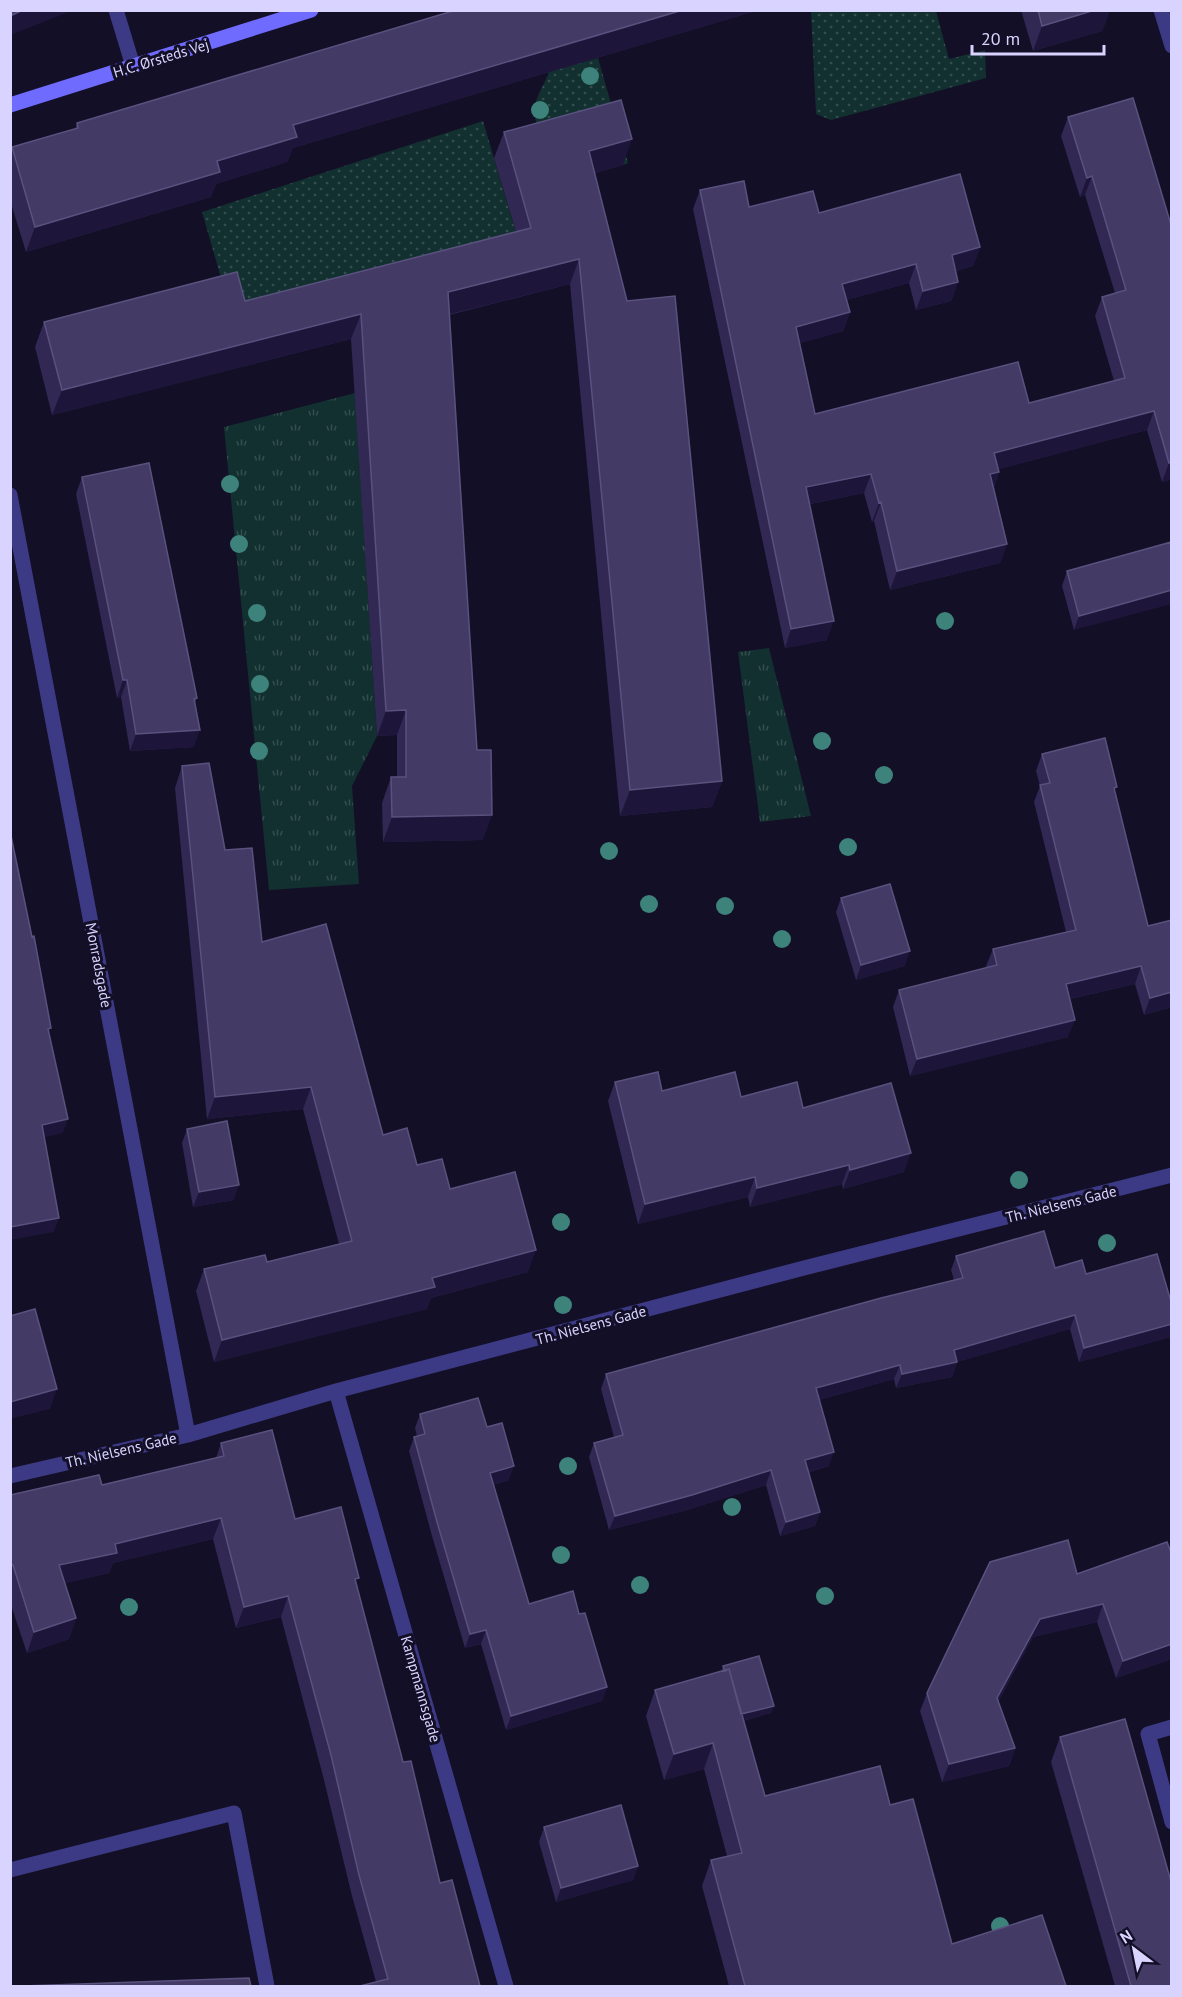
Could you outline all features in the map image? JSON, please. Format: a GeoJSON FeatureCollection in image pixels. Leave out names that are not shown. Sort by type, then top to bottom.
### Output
{"type":"FeatureCollection","features":[{"type":"Feature","properties":{"kind":"street"},"geometry":{"type":"LineString","coordinates":[[116,10],[133,66]]}},
{"type":"Feature","properties":{"kind":"street","name":"H.C. Ørsteds Vej"},"geometry":{"type":"LineString","coordinates":[[10,105],[311,10]]}},
{"type":"Feature","properties":{"kind":"street"},"geometry":{"type":"LineString","coordinates":[[1161,10],[1172,46]]}},
{"type":"Feature","properties":{"kind":"street","name":"Monradsgade"},"geometry":{"type":"LineString","coordinates":[[10,495],[189,1435]]}},
{"type":"Feature","properties":{"kind":"street","name":"Th. Nielsens Gade"},"geometry":{"type":"LineString","coordinates":[[10,1476],[189,1435],[336,1391],[804,1268],[1172,1175]]}},
{"type":"Feature","properties":{"kind":"street","name":"Kampmannsgade"},"geometry":{"type":"LineString","coordinates":[[336,1391],[506,1986]]}},
{"type":"Feature","properties":{"kind":"street"},"geometry":{"type":"LineString","coordinates":[[1172,1727],[1148,1734],[1172,1822]]}},
{"type":"Feature","properties":{"kind":"street"},"geometry":{"type":"LineString","coordinates":[[10,1870],[234,1813],[267,1986]]}},
{"type":"Feature","properties":{"kind":"green space"},"geometry":{"type":"Polygon","coordinates":[[[811,11],[936,11],[949,59],[985,50],[986,78],[831,120],[816,114],[811,11]]]}},
{"type":"Feature","properties":{"kind":"green space"},"geometry":{"type":"Polygon","coordinates":[[[598,58],[628,163],[623,165],[612,126],[544,144],[535,119],[536,101],[549,72],[598,58]]]}},
{"type":"Feature","properties":{"kind":"green space"},"geometry":{"type":"Polygon","coordinates":[[[483,121],[522,253],[235,326],[202,212],[483,121]]]}},
{"type":"Feature","properties":{"kind":"green space"},"geometry":{"type":"Polygon","coordinates":[[[355,393],[377,736],[352,786],[359,884],[269,890],[224,427],[355,393]]]}},
{"type":"Feature","properties":{"kind":"green space"},"geometry":{"type":"Polygon","coordinates":[[[769,648],[811,816],[760,822],[738,652],[769,648]]]}},
{"type":"Feature","properties":{"kind":"building"},"geometry":{"type":"Polygon","coordinates":[[[10,10],[23,10],[10,16],[10,10]]]}},
{"type":"Feature","properties":{"kind":"building"},"geometry":{"type":"Polygon","coordinates":[[[456,10],[683,10],[293,125],[297,137],[217,161],[220,172],[35,227],[12,147],[78,128],[77,123],[456,10]]]}},
{"type":"Feature","properties":{"kind":"building"},"geometry":{"type":"Polygon","coordinates":[[[1038,10],[1095,10],[1042,26],[1038,10]]]}},
{"type":"Feature","properties":{"kind":"building"},"geometry":{"type":"Polygon","coordinates":[[[1133,98],[1172,228],[1172,462],[1169,463],[1154,411],[994,453],[999,472],[990,474],[1007,544],[897,571],[881,502],[879,503],[871,474],[806,487],[834,621],[791,629],[700,190],[744,181],[749,207],[813,191],[819,213],[960,174],[980,247],[952,255],[958,282],[923,291],[916,264],[842,284],[850,312],[796,327],[815,414],[1018,362],[1029,403],[1125,378],[1102,297],[1126,290],[1092,176],[1087,178],[1068,117],[1133,98]]]}},
{"type":"Feature","properties":{"kind":"building"},"geometry":{"type":"Polygon","coordinates":[[[621,100],[632,139],[589,151],[627,301],[675,296],[722,781],[630,790],[579,259],[448,292],[477,750],[491,750],[492,815],[392,817],[391,777],[406,777],[406,710],[386,711],[361,314],[62,390],[44,322],[237,272],[245,301],[531,228],[504,132],[621,100]]]}},
{"type":"Feature","properties":{"kind":"building"},"geometry":{"type":"Polygon","coordinates":[[[149,463],[197,698],[194,699],[200,730],[136,734],[127,680],[123,680],[82,477],[149,463]]]}},
{"type":"Feature","properties":{"kind":"building"},"geometry":{"type":"Polygon","coordinates":[[[1171,542],[1172,590],[1079,616],[1067,571],[1171,542]]]}},
{"type":"Feature","properties":{"kind":"building"},"geometry":{"type":"Polygon","coordinates":[[[1105,738],[1117,787],[1114,788],[1148,926],[1172,920],[1172,992],[1150,998],[1141,966],[1066,984],[1075,1020],[917,1059],[899,990],[997,965],[993,949],[1076,930],[1040,785],[1050,783],[1042,754],[1105,738]]]}},
{"type":"Feature","properties":{"kind":"building"},"geometry":{"type":"Polygon","coordinates":[[[209,763],[225,850],[252,848],[262,942],[326,924],[383,1135],[407,1128],[417,1165],[442,1159],[450,1189],[515,1172],[536,1250],[432,1278],[435,1287],[222,1340],[204,1269],[265,1255],[267,1262],[352,1241],[311,1087],[215,1097],[182,766],[209,763]]]}},
{"type":"Feature","properties":{"kind":"building"},"geometry":{"type":"Polygon","coordinates":[[[10,831],[32,937],[34,936],[51,1028],[48,1029],[68,1119],[42,1125],[59,1218],[10,1227],[10,831]]]}},
{"type":"Feature","properties":{"kind":"building"},"geometry":{"type":"Polygon","coordinates":[[[890,884],[910,951],[861,965],[841,898],[890,884]]]}},
{"type":"Feature","properties":{"kind":"building"},"geometry":{"type":"Polygon","coordinates":[[[658,1072],[662,1091],[735,1072],[741,1097],[797,1082],[803,1108],[891,1083],[911,1153],[850,1170],[849,1165],[757,1188],[755,1177],[645,1204],[615,1082],[658,1072]]]}},
{"type":"Feature","properties":{"kind":"building"},"geometry":{"type":"Polygon","coordinates":[[[227,1121],[239,1185],[199,1192],[187,1129],[227,1121]]]}},
{"type":"Feature","properties":{"kind":"building"},"geometry":{"type":"Polygon","coordinates":[[[1044,1231],[1055,1268],[1082,1260],[1086,1274],[1157,1254],[1172,1305],[1172,1324],[1084,1348],[1075,1315],[954,1350],[957,1362],[902,1374],[900,1365],[816,1388],[834,1452],[805,1460],[820,1512],[786,1522],[771,1470],[615,1516],[594,1443],[623,1435],[606,1374],[881,1298],[963,1278],[956,1256],[1044,1231]]]}},
{"type":"Feature","properties":{"kind":"building"},"geometry":{"type":"Polygon","coordinates":[[[35,1309],[57,1389],[10,1402],[10,1316],[35,1309]]]}},
{"type":"Feature","properties":{"kind":"building"},"geometry":{"type":"Polygon","coordinates":[[[478,1398],[487,1427],[502,1423],[514,1466],[490,1473],[529,1604],[573,1591],[579,1614],[585,1613],[607,1687],[511,1716],[486,1630],[470,1634],[414,1437],[425,1434],[420,1414],[478,1398]]]}},
{"type":"Feature","properties":{"kind":"building"},"geometry":{"type":"Polygon","coordinates":[[[272,1430],[295,1519],[341,1507],[359,1578],[355,1579],[403,1762],[411,1761],[440,1883],[452,1880],[480,1986],[360,1986],[388,1979],[288,1596],[244,1607],[221,1518],[115,1544],[117,1553],[59,1565],[76,1618],[34,1632],[13,1565],[10,1566],[10,1495],[99,1475],[102,1485],[224,1456],[221,1443],[272,1430]]]}},
{"type":"Feature","properties":{"kind":"building"},"geometry":{"type":"Polygon","coordinates":[[[1068,1540],[1077,1574],[1167,1542],[1172,1555],[1172,1644],[1123,1661],[1103,1604],[1040,1619],[997,1698],[1015,1748],[949,1764],[927,1693],[990,1562],[1068,1540]]]}},
{"type":"Feature","properties":{"kind":"building"},"geometry":{"type":"Polygon","coordinates":[[[759,1656],[774,1706],[741,1714],[729,1669],[725,1671],[723,1666],[759,1656]]]}},
{"type":"Feature","properties":{"kind":"building"},"geometry":{"type":"Polygon","coordinates":[[[729,1669],[765,1796],[880,1766],[890,1805],[913,1799],[952,1944],[1042,1915],[1066,1986],[745,1986],[711,1860],[742,1853],[713,1743],[674,1754],[655,1690],[729,1669]]]}},
{"type":"Feature","properties":{"kind":"building"},"geometry":{"type":"Polygon","coordinates":[[[1125,1719],[1172,1885],[1172,1986],[1131,1986],[1060,1737],[1125,1719]]]}},
{"type":"Feature","properties":{"kind":"building"},"geometry":{"type":"Polygon","coordinates":[[[621,1805],[638,1866],[561,1888],[544,1827],[621,1805]]]}},
{"type":"Feature","properties":{"kind":"building"},"geometry":{"type":"Polygon","coordinates":[[[249,1978],[251,1986],[23,1986],[249,1978]]]}}]}
